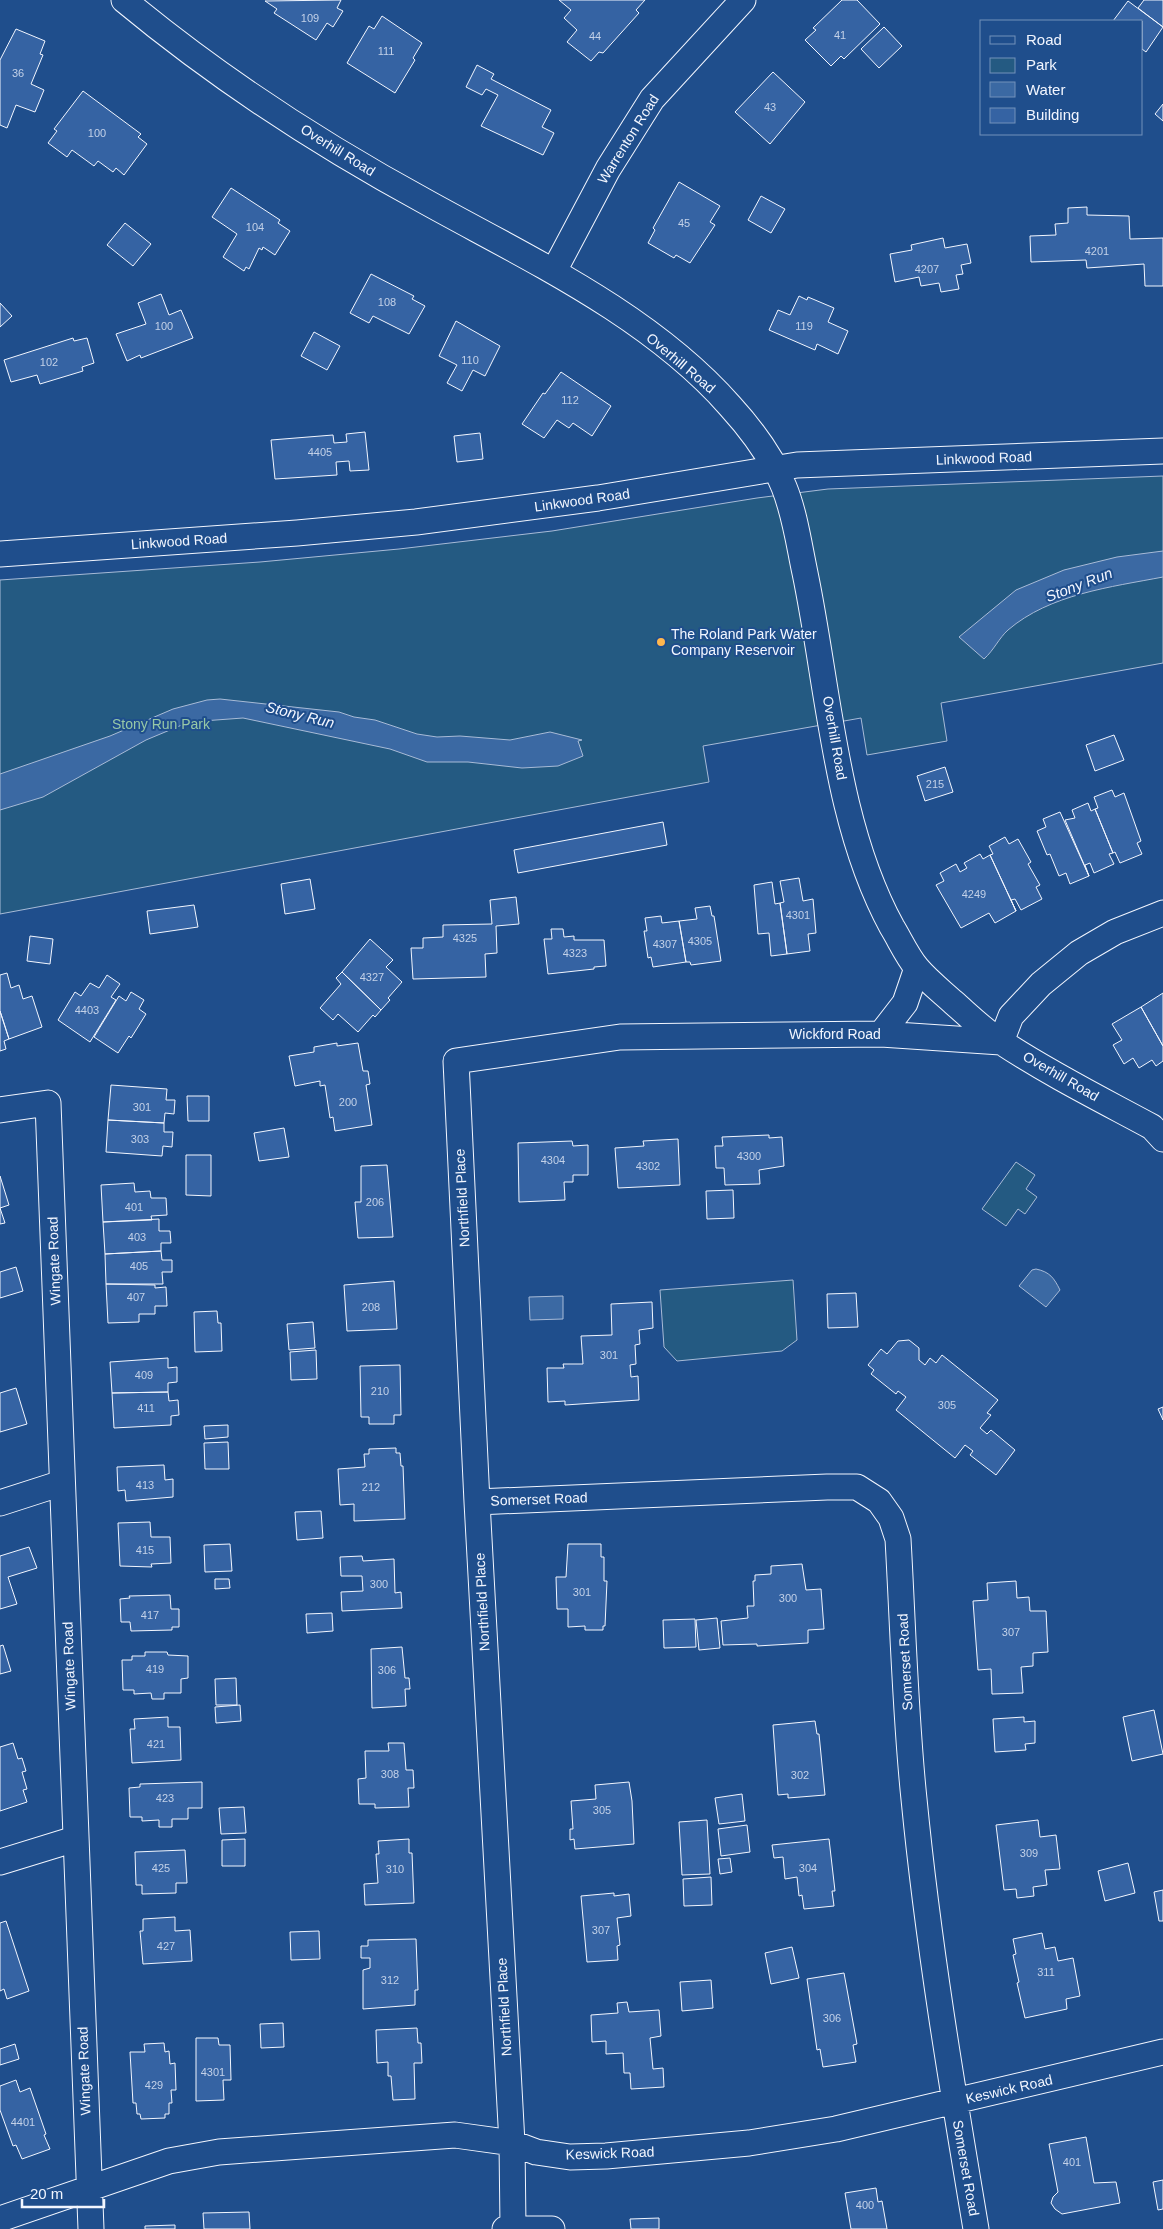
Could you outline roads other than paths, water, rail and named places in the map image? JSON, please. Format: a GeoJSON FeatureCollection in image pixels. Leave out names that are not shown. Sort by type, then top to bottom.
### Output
{"type":"FeatureCollection","features":[{"type":"Feature","properties":{"kind":"street","name":"Overhill Road"},"geometry":{"type":"LineString","coordinates":[[124,0],[224,76],[328,146],[427,203],[554,271],[629,319],[704,380],[731,406],[766,452],[787,494],[799,544],[848,810],[860,858],[886,916],[917,968],[1001,1042],[1152,1127],[1163,1139]]}},
{"type":"Feature","properties":{"kind":"street","name":"Warrenton Road"},"geometry":{"type":"LineString","coordinates":[[554,271],[608,169],[652,99],[743,0]]}},
{"type":"Feature","properties":{"kind":"street","name":"Linkwood Road"},"geometry":{"type":"LineString","coordinates":[[0,554],[416,522],[598,498],[775,468],[828,463],[1159,445]]}},
{"type":"Feature","properties":{"kind":"street"},"geometry":{"type":"LineString","coordinates":[[1001,1042],[1011,1016],[1040,984],[1079,952],[1115,932],[1163,913]]}},
{"type":"Feature","properties":{"kind":"street"},"geometry":{"type":"LineString","coordinates":[[881,1034],[905,1003],[917,968]]}},
{"type":"Feature","properties":{"kind":"street","name":"Wickford Road"},"geometry":{"type":"LineString","coordinates":[[456,1061],[620,1037],[881,1034],[1001,1042]]}},
{"type":"Feature","properties":{"kind":"street","name":"Northfield Place"},"geometry":{"type":"LineString","coordinates":[[456,1061],[477,1502],[512,2143],[509,2228]]}},
{"type":"Feature","properties":{"kind":"street","name":"Wingate Road"},"geometry":{"type":"LineString","coordinates":[[0,1110],[48,1103],[91,2229]]}},
{"type":"Feature","properties":{"kind":"street"},"geometry":{"type":"LineString","coordinates":[[0,1503],[62,1483]]}},
{"type":"Feature","properties":{"kind":"street","name":"Somerset Road"},"geometry":{"type":"LineString","coordinates":[[477,1502],[857,1487],[879,1501],[891,1518],[898,1539],[914,1798],[927,1914],[954,2102],[976,2229]]}},
{"type":"Feature","properties":{"kind":"street"},"geometry":{"type":"LineString","coordinates":[[0,1862],[75,1838]]}},
{"type":"Feature","properties":{"kind":"street","name":"Keswick Road"},"geometry":{"type":"LineString","coordinates":[[0,2219],[169,2161],[219,2152],[455,2135],[512,2143],[536,2152],[570,2157],[606,2156],[749,2143],[836,2129],[1163,2052]]}},
{"type":"Feature","properties":{"kind":"street"},"geometry":{"type":"LineString","coordinates":[[509,2228],[552,2229]]}},
{"type":"Feature","properties":{"kind":"water","name":"Stony Run"},"geometry":{"type":"Polygon","coordinates":[[[1163,551],[1163,577],[1082,594],[1043,608],[1008,630],[984,659],[959,637],[1016,590],[1064,570],[1117,557],[1163,551]]]}},
{"type":"Feature","properties":{"kind":"water"},"geometry":{"type":"Polygon","coordinates":[[[220,699],[339,712],[354,717],[375,720],[417,734],[437,737],[460,736],[510,740],[550,732],[582,740],[578,741],[583,756],[558,766],[522,768],[468,762],[427,762],[390,749],[243,718],[189,722],[146,740],[43,797],[0,810],[0,774],[110,736],[173,709],[207,700],[220,699]]]}},
{"type":"Feature","properties":{"kind":"water"},"geometry":{"type":"Polygon","coordinates":[[[1036,1269],[1051,1276],[1060,1290],[1046,1307],[1019,1286],[1032,1270],[1036,1269]]]}},
{"type":"Feature","properties":{"kind":"water"},"geometry":{"type":"Polygon","coordinates":[[[563,1296],[563,1319],[530,1320],[529,1297],[563,1296]]]}},
{"type":"Feature","properties":{"kind":"place","name":"The Roland Park Water Company Reservoir"},"geometry":{"type":"Point","coordinates":[661,642]}},
{"type":"Feature","properties":{"kind":"park label","name":"Stony Run Park"},"geometry":{"type":"Point","coordinates":[161,724]}}]}
